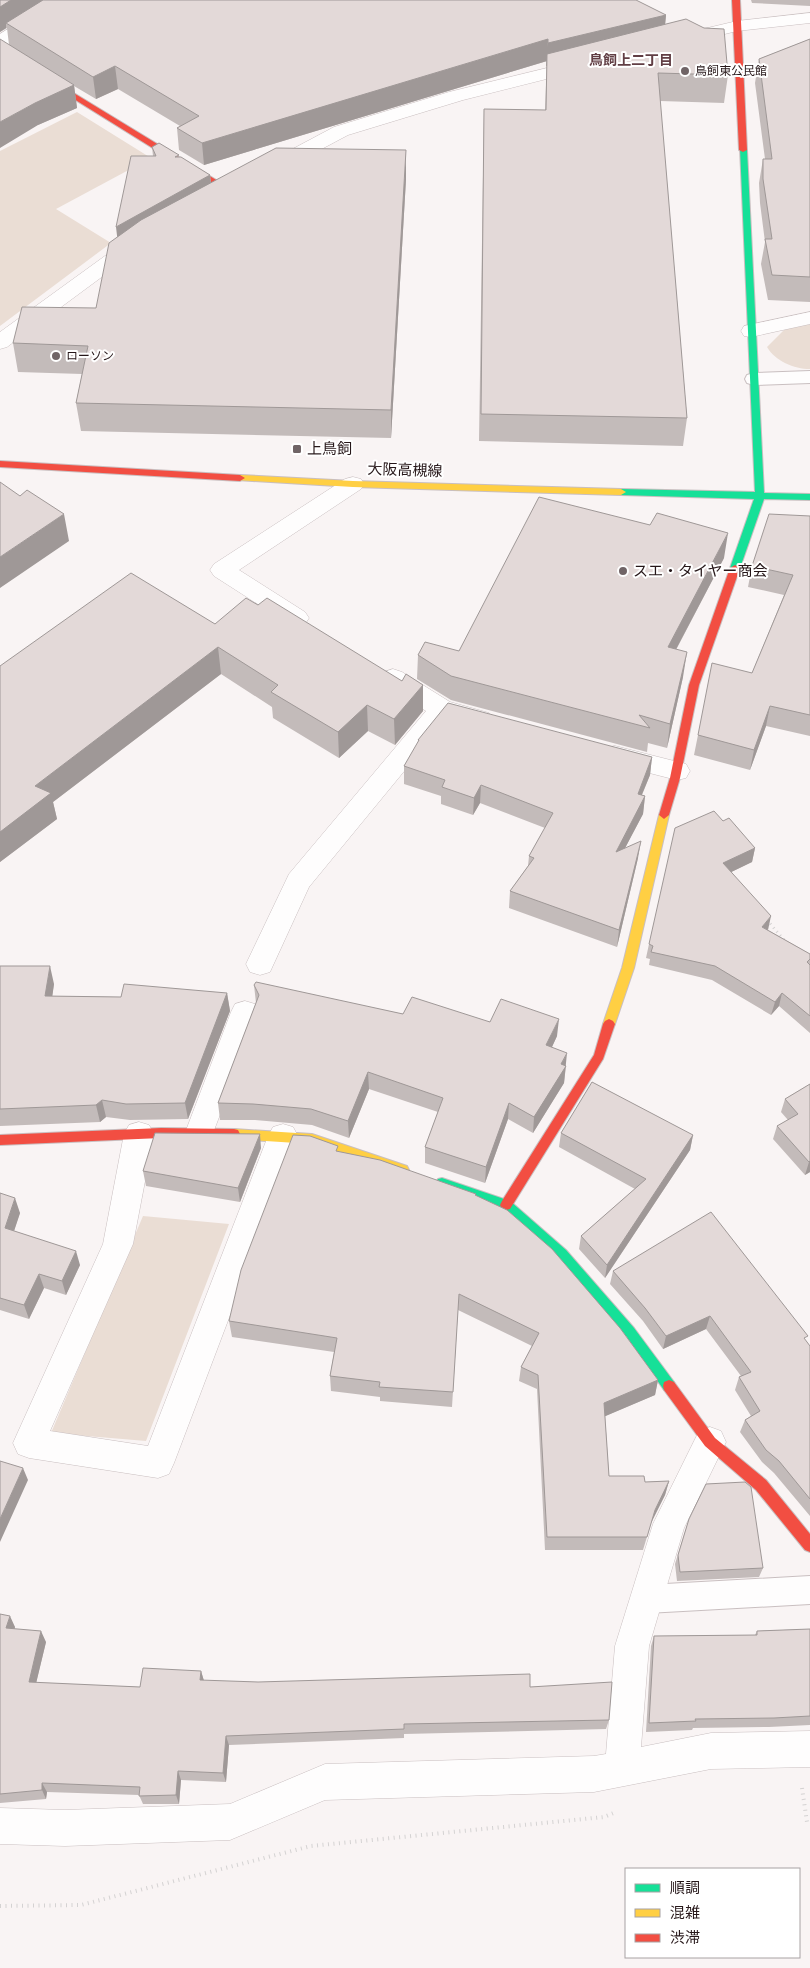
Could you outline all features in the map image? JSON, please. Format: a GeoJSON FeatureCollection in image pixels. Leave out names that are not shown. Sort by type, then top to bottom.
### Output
{"type":"FeatureCollection","features":[{"type":"Feature","properties":{"kind":"street"},"geometry":{"type":"LineString","coordinates":[[0,42],[66,0]]}},
{"type":"Feature","properties":{"kind":"street"},"geometry":{"type":"LineString","coordinates":[[506,1205],[599,1056],[628,968],[667,801],[677,771],[694,685],[760,496],[736,0]]}},
{"type":"Feature","properties":{"kind":"street"},"geometry":{"type":"LineString","coordinates":[[669,43],[737,26],[810,18]]}},
{"type":"Feature","properties":{"kind":"street"},"geometry":{"type":"LineString","coordinates":[[0,50],[228,191]]}},
{"type":"Feature","properties":{"kind":"street"},"geometry":{"type":"LineString","coordinates":[[263,172],[341,131],[456,96],[602,60]]}},
{"type":"Feature","properties":{"kind":"street"},"geometry":{"type":"LineString","coordinates":[[0,342],[152,233]]}},
{"type":"Feature","properties":{"kind":"street"},"geometry":{"type":"LineString","coordinates":[[751,331],[810,318]]}},
{"type":"Feature","properties":{"kind":"street","name":"大阪高槻線"},"geometry":{"type":"LineString","coordinates":[[0,464],[354,484],[810,497]]}},
{"type":"Feature","properties":{"kind":"street"},"geometry":{"type":"LineString","coordinates":[[315,629],[222,570],[354,484]]}},
{"type":"Feature","properties":{"kind":"street"},"geometry":{"type":"LineString","coordinates":[[374,666],[442,709],[498,724]]}},
{"type":"Feature","properties":{"kind":"street"},"geometry":{"type":"LineString","coordinates":[[260,964],[298,880],[442,709]]}},
{"type":"Feature","properties":{"kind":"street"},"geometry":{"type":"LineString","coordinates":[[592,748],[677,771]]}},
{"type":"Feature","properties":{"kind":"street"},"geometry":{"type":"LineString","coordinates":[[199,1133],[245,1012]]}},
{"type":"Feature","properties":{"kind":"street"},"geometry":{"type":"LineString","coordinates":[[0,1140],[50,1140],[139,1134],[199,1133],[283,1136],[312,1139],[414,1174]]}},
{"type":"Feature","properties":{"kind":"street"},"geometry":{"type":"LineString","coordinates":[[139,1134],[118,1244],[28,1443],[158,1463],[283,1136]]}},
{"type":"Feature","properties":{"kind":"street"},"geometry":{"type":"LineString","coordinates":[[432,1180],[506,1205],[562,1254],[630,1332],[710,1442],[761,1485],[810,1545]]}},
{"type":"Feature","properties":{"kind":"street"},"geometry":{"type":"LineString","coordinates":[[622,1769],[632,1646],[670,1524],[710,1442]]}},
{"type":"Feature","properties":{"kind":"street"},"geometry":{"type":"LineString","coordinates":[[0,1826],[64,1828],[230,1822],[325,1782],[594,1774],[711,1751],[810,1749]]}},
{"type":"Feature","properties":{"kind":"lane"},"geometry":{"type":"LineString","coordinates":[[754,379],[810,377]]}},
{"type":"Feature","properties":{"kind":"lane"},"geometry":{"type":"LineString","coordinates":[[647,1599],[810,1590]]}},
{"type":"Feature","properties":{"kind":"path"},"geometry":{"type":"LineString","coordinates":[[766,918],[784,940]]}},
{"type":"Feature","properties":{"kind":"path"},"geometry":{"type":"LineString","coordinates":[[0,1906],[81,1905],[311,1846],[604,1817],[622,1809]]}},
{"type":"Feature","properties":{"kind":"shaded area"},"geometry":{"type":"Polygon","coordinates":[[[77,112],[151,158],[56,209],[111,243],[0,326],[0,151],[77,112]]]}},
{"type":"Feature","properties":{"kind":"shaded area"},"geometry":{"type":"Polygon","coordinates":[[[810,324],[810,369],[798,368],[786,363],[770,352],[767,347],[785,329],[810,324]]]}},
{"type":"Feature","properties":{"kind":"shaded area"},"geometry":{"type":"Polygon","coordinates":[[[143,1216],[229,1224],[146,1441],[51,1433],[143,1216]]]}},
{"type":"Feature","properties":{"kind":"building"},"geometry":{"type":"Polygon","coordinates":[[[0,0],[11,0],[0,7],[0,0]]]}},
{"type":"Feature","properties":{"kind":"building"},"geometry":{"type":"Polygon","coordinates":[[[43,0],[636,0],[666,15],[548,43],[548,39],[202,143],[177,128],[199,116],[115,66],[93,77],[6,23],[43,0]]]}},
{"type":"Feature","properties":{"kind":"building"},"geometry":{"type":"Polygon","coordinates":[[[686,19],[704,28],[724,29],[728,75],[658,73],[687,418],[481,414],[484,109],[546,110],[547,54],[686,19]]]}},
{"type":"Feature","properties":{"kind":"building"},"geometry":{"type":"Polygon","coordinates":[[[0,39],[74,85],[0,122],[0,39]]]}},
{"type":"Feature","properties":{"kind":"building"},"geometry":{"type":"Polygon","coordinates":[[[810,39],[810,277],[772,275],[765,239],[772,239],[763,179],[763,159],[772,159],[759,59],[810,39]]]}},
{"type":"Feature","properties":{"kind":"building"},"geometry":{"type":"Polygon","coordinates":[[[159,143],[179,155],[175,157],[181,157],[210,175],[116,227],[131,156],[156,156],[152,147],[159,143]]]}},
{"type":"Feature","properties":{"kind":"building"},"geometry":{"type":"Polygon","coordinates":[[[276,148],[406,150],[391,410],[76,403],[88,346],[13,343],[22,307],[96,308],[109,243],[141,220],[276,148]]]}},
{"type":"Feature","properties":{"kind":"building"},"geometry":{"type":"Polygon","coordinates":[[[0,482],[20,496],[27,490],[64,514],[0,557],[0,482]]]}},
{"type":"Feature","properties":{"kind":"building"},"geometry":{"type":"Polygon","coordinates":[[[539,497],[650,525],[657,513],[728,533],[668,647],[687,652],[670,724],[639,715],[650,728],[451,676],[418,655],[425,642],[459,651],[539,497]]]}},
{"type":"Feature","properties":{"kind":"building"},"geometry":{"type":"Polygon","coordinates":[[[769,514],[810,516],[810,715],[770,706],[754,750],[698,735],[712,663],[752,673],[793,575],[752,566],[769,514]]]}},
{"type":"Feature","properties":{"kind":"building"},"geometry":{"type":"Polygon","coordinates":[[[131,573],[215,624],[246,598],[258,605],[267,598],[402,681],[406,674],[423,685],[394,719],[367,705],[338,732],[271,692],[278,685],[218,647],[35,786],[51,793],[0,832],[0,666],[131,573]]]}},
{"type":"Feature","properties":{"kind":"building"},"geometry":{"type":"Polygon","coordinates":[[[448,703],[652,757],[638,794],[645,796],[616,852],[641,841],[619,930],[510,891],[534,858],[529,856],[553,813],[481,785],[474,798],[442,787],[445,780],[404,766],[418,740],[448,703]]]}},
{"type":"Feature","properties":{"kind":"building"},"geometry":{"type":"Polygon","coordinates":[[[714,811],[723,821],[729,818],[755,848],[723,863],[771,916],[762,927],[810,954],[810,959],[807,962],[810,965],[810,1016],[782,993],[775,1002],[715,966],[651,952],[653,946],[649,944],[675,828],[714,811]]]}},
{"type":"Feature","properties":{"kind":"building"},"geometry":{"type":"Polygon","coordinates":[[[0,966],[50,966],[45,996],[121,997],[124,984],[227,993],[185,1103],[126,1104],[102,1100],[96,1105],[0,1109],[0,966]]]}},
{"type":"Feature","properties":{"kind":"building"},"geometry":{"type":"Polygon","coordinates":[[[256,982],[403,1014],[412,997],[490,1022],[501,999],[559,1019],[546,1045],[567,1053],[561,1064],[566,1066],[534,1117],[509,1103],[486,1167],[425,1147],[443,1098],[368,1072],[348,1121],[311,1109],[218,1103],[259,995],[254,985],[256,982]]]}},
{"type":"Feature","properties":{"kind":"building"},"geometry":{"type":"Polygon","coordinates":[[[592,1082],[693,1135],[607,1265],[581,1236],[646,1179],[561,1133],[592,1082]]]}},
{"type":"Feature","properties":{"kind":"building"},"geometry":{"type":"Polygon","coordinates":[[[810,1084],[809,1162],[777,1126],[798,1114],[785,1099],[810,1084]]]}},
{"type":"Feature","properties":{"kind":"building"},"geometry":{"type":"Polygon","coordinates":[[[155,1133],[260,1134],[238,1188],[143,1171],[155,1133]]]}},
{"type":"Feature","properties":{"kind":"building"},"geometry":{"type":"Polygon","coordinates":[[[293,1135],[310,1136],[338,1146],[336,1151],[380,1160],[476,1194],[507,1210],[552,1249],[620,1328],[658,1380],[604,1403],[609,1476],[644,1476],[645,1482],[669,1481],[655,1510],[647,1537],[547,1537],[538,1375],[521,1367],[539,1333],[459,1294],[453,1392],[379,1387],[380,1382],[330,1376],[337,1338],[229,1321],[241,1270],[293,1135]]]}},
{"type":"Feature","properties":{"kind":"building"},"geometry":{"type":"Polygon","coordinates":[[[0,1193],[15,1198],[5,1228],[76,1251],[62,1281],[39,1274],[24,1305],[0,1298],[0,1193]]]}},
{"type":"Feature","properties":{"kind":"building"},"geometry":{"type":"Polygon","coordinates":[[[711,1212],[808,1336],[804,1338],[810,1346],[810,1499],[779,1461],[766,1450],[745,1420],[760,1411],[739,1377],[751,1372],[710,1316],[666,1336],[613,1271],[711,1212]]]}},
{"type":"Feature","properties":{"kind":"building"},"geometry":{"type":"Polygon","coordinates":[[[0,1461],[23,1468],[0,1519],[0,1461]]]}},
{"type":"Feature","properties":{"kind":"building"},"geometry":{"type":"Polygon","coordinates":[[[745,1482],[751,1487],[763,1568],[680,1572],[678,1555],[689,1519],[706,1484],[745,1482]]]}},
{"type":"Feature","properties":{"kind":"building"},"geometry":{"type":"Polygon","coordinates":[[[0,1614],[10,1616],[6,1628],[41,1631],[29,1682],[140,1687],[143,1668],[201,1671],[200,1680],[258,1682],[530,1674],[530,1687],[612,1682],[609,1720],[404,1724],[404,1729],[226,1736],[223,1773],[178,1771],[176,1795],[139,1796],[140,1787],[42,1783],[42,1790],[0,1794],[0,1614]]]}},
{"type":"Feature","properties":{"kind":"building"},"geometry":{"type":"Polygon","coordinates":[[[810,1629],[810,1716],[695,1719],[696,1721],[649,1723],[654,1636],[757,1635],[757,1631],[810,1629]]]}},
{"type":"Feature","properties":{"kind":"traffic: fast"},"geometry":{"type":"LineString","coordinates":[[735,568],[760,496],[743,150]]}},
{"type":"Feature","properties":{"kind":"traffic: fast"},"geometry":{"type":"LineString","coordinates":[[621,492],[810,497]]}},
{"type":"Feature","properties":{"kind":"traffic: fast"},"geometry":{"type":"LineString","coordinates":[[442,1183],[506,1205],[562,1254],[630,1332],[669,1386]]}},
{"type":"Feature","properties":{"kind":"traffic: slow"},"geometry":{"type":"LineString","coordinates":[[240,478],[353,484],[621,492]]}},
{"type":"Feature","properties":{"kind":"traffic: slow"},"geometry":{"type":"LineString","coordinates":[[609,1024],[628,968],[664,815]]}},
{"type":"Feature","properties":{"kind":"traffic: slow"},"geometry":{"type":"LineString","coordinates":[[234,1134],[312,1139],[403,1170]]}},
{"type":"Feature","properties":{"kind":"traffic: jam"},"geometry":{"type":"LineString","coordinates":[[736,0],[743,150]]}},
{"type":"Feature","properties":{"kind":"traffic: jam"},"geometry":{"type":"LineString","coordinates":[[0,50],[228,191]]}},
{"type":"Feature","properties":{"kind":"traffic: jam"},"geometry":{"type":"LineString","coordinates":[[0,464],[240,478]]}},
{"type":"Feature","properties":{"kind":"traffic: jam"},"geometry":{"type":"LineString","coordinates":[[664,815],[675,778],[694,685],[735,568]]}},
{"type":"Feature","properties":{"kind":"traffic: jam"},"geometry":{"type":"LineString","coordinates":[[506,1205],[599,1056],[609,1024]]}},
{"type":"Feature","properties":{"kind":"traffic: jam"},"geometry":{"type":"LineString","coordinates":[[0,1140],[161,1133],[234,1134]]}},
{"type":"Feature","properties":{"kind":"traffic: jam"},"geometry":{"type":"LineString","coordinates":[[669,1386],[710,1442],[761,1485],[810,1545]]}},
{"type":"Feature","properties":{"kind":"place","name":"鳥飼東公民館"},"geometry":{"type":"Point","coordinates":[685,71]}},
{"type":"Feature","properties":{"kind":"place","name":"ローソン"},"geometry":{"type":"Point","coordinates":[56,356]}},
{"type":"Feature","properties":{"kind":"place","name":"上鳥飼"},"geometry":{"type":"Point","coordinates":[297,449]}},
{"type":"Feature","properties":{"kind":"place","name":"スエ・タイヤー商会"},"geometry":{"type":"Point","coordinates":[623,571]}},
{"type":"Feature","properties":{"kind":"district","name":"鳥飼上二丁目"},"geometry":{"type":"Point","coordinates":[631,60]}}]}
